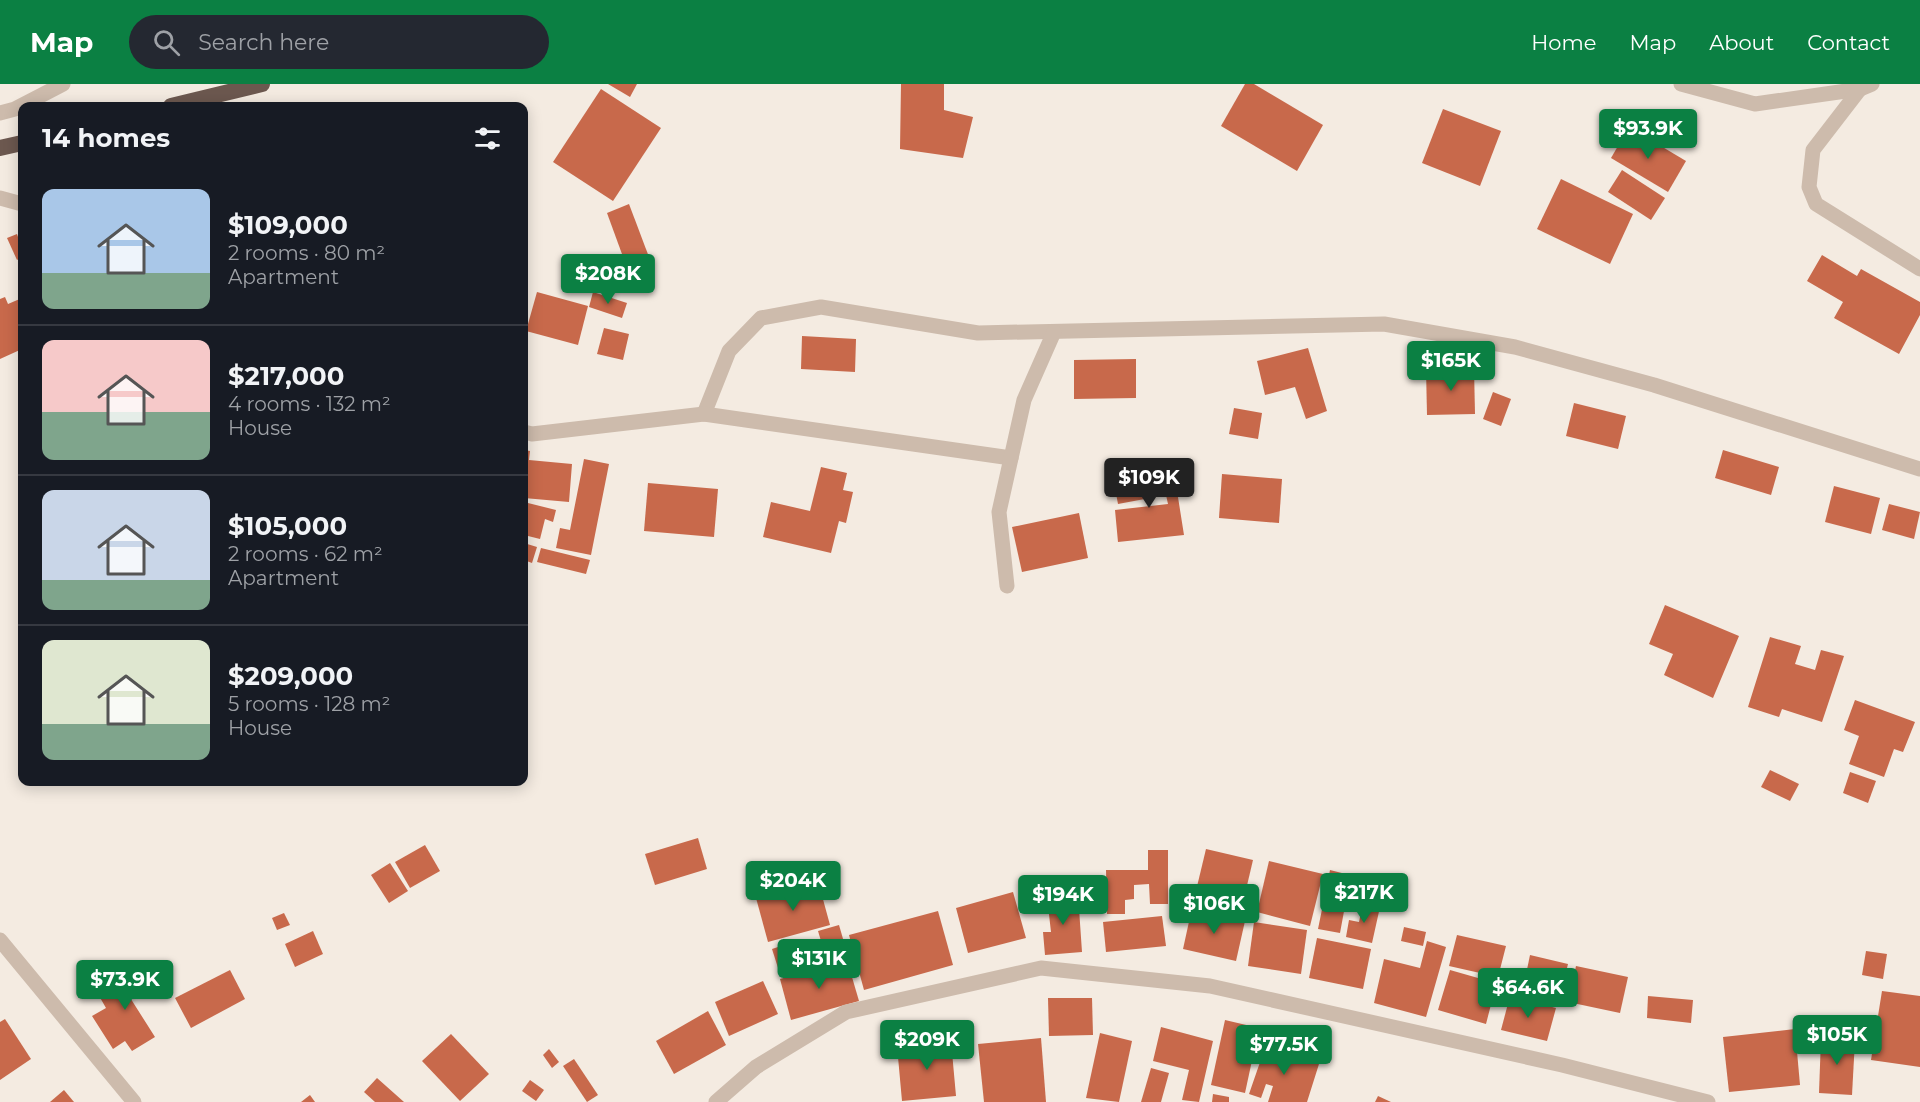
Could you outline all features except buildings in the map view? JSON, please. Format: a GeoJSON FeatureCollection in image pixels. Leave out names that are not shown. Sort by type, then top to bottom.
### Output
{"type":"FeatureCollection","features":[{"type":"Feature","properties":{"kind":"highway"},"geometry":{"type":"LineString","coordinates":[[188,102],[262,84]]}},
{"type":"Feature","properties":{"kind":"highway"},"geometry":{"type":"LineString","coordinates":[[0,148],[18,144]]}},
{"type":"Feature","properties":{"kind":"street"},"geometry":{"type":"LineString","coordinates":[[28,102],[63,84]]}},
{"type":"Feature","properties":{"kind":"street"},"geometry":{"type":"LineString","coordinates":[[1681,84],[1755,104],[1866,87]]}},
{"type":"Feature","properties":{"kind":"street"},"geometry":{"type":"LineString","coordinates":[[1866,87],[1813,150],[1809,187],[1816,204],[1920,270]]}},
{"type":"Feature","properties":{"kind":"street"},"geometry":{"type":"LineString","coordinates":[[0,113],[18,107]]}},
{"type":"Feature","properties":{"kind":"street"},"geometry":{"type":"LineString","coordinates":[[0,198],[18,203]]}},
{"type":"Feature","properties":{"kind":"street"},"geometry":{"type":"LineString","coordinates":[[704,414],[729,351],[761,318],[821,308],[978,333],[1384,324],[1526,350],[1654,385],[1920,469]]}},
{"type":"Feature","properties":{"kind":"street"},"geometry":{"type":"LineString","coordinates":[[1007,586],[999,512],[1024,400],[1054,332]]}},
{"type":"Feature","properties":{"kind":"street"},"geometry":{"type":"LineString","coordinates":[[528,433],[704,414],[1011,458]]}},
{"type":"Feature","properties":{"kind":"street"},"geometry":{"type":"LineString","coordinates":[[0,940],[134,1102]]}},
{"type":"Feature","properties":{"kind":"street"},"geometry":{"type":"LineString","coordinates":[[716,1102],[756,1067],[846,1012],[1041,968],[1210,986],[1562,1065],[1708,1102]]}}]}
